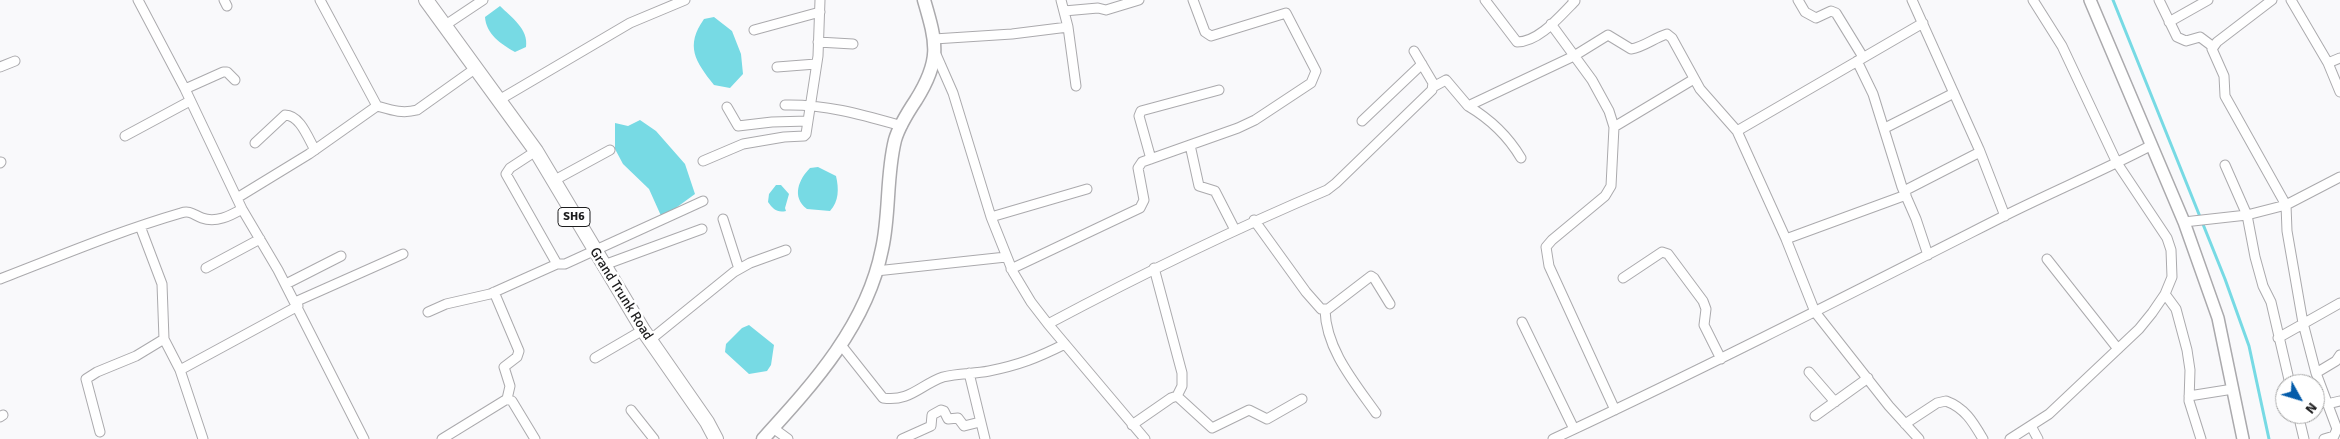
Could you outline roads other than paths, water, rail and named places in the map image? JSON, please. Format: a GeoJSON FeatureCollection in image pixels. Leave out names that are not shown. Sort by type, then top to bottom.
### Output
{"type":"FeatureCollection","features":[{"type":"Feature","properties":{"kind":"main road","name":"Grand Trunk Road"},"geometry":{"type":"LineString","coordinates":[[426,0],[536,151],[647,335],[707,422],[716,439]]}},
{"type":"Feature","properties":{"kind":"main road"},"geometry":{"type":"LineString","coordinates":[[763,439],[832,360],[859,315],[876,271],[882,249],[896,139],[934,62],[933,31],[924,0]]}},
{"type":"Feature","properties":{"kind":"street"},"geometry":{"type":"LineString","coordinates":[[138,0],[185,89],[242,209],[297,304],[364,439]]}},
{"type":"Feature","properties":{"kind":"street"},"geometry":{"type":"LineString","coordinates":[[320,0],[377,106],[406,113],[417,110],[476,68]]}},
{"type":"Feature","properties":{"kind":"street"},"geometry":{"type":"LineString","coordinates":[[444,26],[483,0]]}},
{"type":"Feature","properties":{"kind":"street"},"geometry":{"type":"LineString","coordinates":[[499,100],[630,23],[685,0]]}},
{"type":"Feature","properties":{"kind":"street"},"geometry":{"type":"LineString","coordinates":[[703,161],[743,144],[784,137],[804,136],[816,64],[820,0]]}},
{"type":"Feature","properties":{"kind":"street"},"geometry":{"type":"LineString","coordinates":[[1061,0],[1068,27],[1076,86]]}},
{"type":"Feature","properties":{"kind":"street"},"geometry":{"type":"LineString","coordinates":[[1064,11],[1098,8],[1106,10],[1139,0]]}},
{"type":"Feature","properties":{"kind":"street"},"geometry":{"type":"LineString","coordinates":[[1011,268],[1140,208],[1144,200],[1138,168],[1140,163],[1255,120],[1311,83],[1316,74],[1286,13],[1211,36],[1206,32],[1193,0]]}},
{"type":"Feature","properties":{"kind":"street"},"geometry":{"type":"LineString","coordinates":[[1485,0],[1517,42],[1527,42],[1551,24],[1575,0]]}},
{"type":"Feature","properties":{"kind":"street"},"geometry":{"type":"LineString","coordinates":[[1798,0],[1811,17],[1816,18],[1831,11],[1836,12],[1860,59],[1928,255]]}},
{"type":"Feature","properties":{"kind":"street"},"geometry":{"type":"LineString","coordinates":[[1912,0],[1980,152],[2005,216]]}},
{"type":"Feature","properties":{"kind":"street"},"geometry":{"type":"LineString","coordinates":[[2010,439],[2049,414],[2139,329],[2165,294],[2172,277],[2171,250],[2167,238],[2118,163],[2062,46],[2033,0]]}},
{"type":"Feature","properties":{"kind":"street"},"geometry":{"type":"LineString","coordinates":[[2090,0],[2150,146],[2184,222],[2218,318],[2243,439]]}},
{"type":"Feature","properties":{"kind":"street"},"geometry":{"type":"LineString","coordinates":[[2160,0],[2177,37],[2186,41],[2200,37],[2212,46]]}},
{"type":"Feature","properties":{"kind":"street"},"geometry":{"type":"LineString","coordinates":[[2169,22],[2207,0]]}},
{"type":"Feature","properties":{"kind":"street"},"geometry":{"type":"LineString","coordinates":[[2212,46],[2272,0]]}},
{"type":"Feature","properties":{"kind":"street"},"geometry":{"type":"LineString","coordinates":[[2291,0],[2328,64],[2340,92]]}},
{"type":"Feature","properties":{"kind":"street"},"geometry":{"type":"LineString","coordinates":[[754,30],[820,12]]}},
{"type":"Feature","properties":{"kind":"street"},"geometry":{"type":"LineString","coordinates":[[1737,131],[1923,23]]}},
{"type":"Feature","properties":{"kind":"street"},"geometry":{"type":"LineString","coordinates":[[1551,24],[1592,80],[1609,112],[1614,127],[1610,186],[1605,196],[1546,247],[1549,266],[1615,410]]}},
{"type":"Feature","properties":{"kind":"street"},"geometry":{"type":"LineString","coordinates":[[1068,27],[934,44],[964,125],[991,217],[1011,268],[1031,302],[1048,324],[1145,439]]}},
{"type":"Feature","properties":{"kind":"street"},"geometry":{"type":"LineString","coordinates":[[1468,106],[1574,56],[1608,35],[1631,49],[1638,48],[1655,37],[1667,34],[1672,38],[1694,79],[1710,102],[1737,131],[1786,239],[1816,312],[1919,439]]}},
{"type":"Feature","properties":{"kind":"street"},"geometry":{"type":"LineString","coordinates":[[818,42],[853,44]]}},
{"type":"Feature","properties":{"kind":"street"},"geometry":{"type":"LineString","coordinates":[[2212,46],[2212,52],[2224,76],[2225,96],[2286,205],[2287,231],[2303,323],[2316,373],[2337,429],[2334,436],[2324,439]]}},
{"type":"Feature","properties":{"kind":"street"},"geometry":{"type":"LineString","coordinates":[[1414,51],[1434,87]]}},
{"type":"Feature","properties":{"kind":"street"},"geometry":{"type":"LineString","coordinates":[[2328,64],[2340,58]]}},
{"type":"Feature","properties":{"kind":"street"},"geometry":{"type":"LineString","coordinates":[[0,67],[15,61]]}},
{"type":"Feature","properties":{"kind":"street"},"geometry":{"type":"LineString","coordinates":[[777,67],[816,64]]}},
{"type":"Feature","properties":{"kind":"street"},"geometry":{"type":"LineString","coordinates":[[1362,121],[1422,64]]}},
{"type":"Feature","properties":{"kind":"street"},"geometry":{"type":"LineString","coordinates":[[185,89],[223,72],[227,72],[234,80]]}},
{"type":"Feature","properties":{"kind":"street"},"geometry":{"type":"LineString","coordinates":[[1614,127],[1694,79]]}},
{"type":"Feature","properties":{"kind":"street"},"geometry":{"type":"LineString","coordinates":[[1048,324],[1154,268],[1254,220],[1327,190],[1434,87],[1446,80],[1468,106],[1487,118],[1513,144],[1521,158]]}},
{"type":"Feature","properties":{"kind":"street"},"geometry":{"type":"LineString","coordinates":[[1151,159],[1139,116],[1140,111],[1220,90]]}},
{"type":"Feature","properties":{"kind":"street"},"geometry":{"type":"LineString","coordinates":[[1885,128],[1954,93]]}},
{"type":"Feature","properties":{"kind":"street"},"geometry":{"type":"LineString","coordinates":[[125,136],[190,101]]}},
{"type":"Feature","properties":{"kind":"street"},"geometry":{"type":"LineString","coordinates":[[785,105],[810,104],[842,110],[902,126]]}},
{"type":"Feature","properties":{"kind":"street"},"geometry":{"type":"LineString","coordinates":[[237,198],[315,150],[377,106]]}},
{"type":"Feature","properties":{"kind":"street"},"geometry":{"type":"LineString","coordinates":[[727,107],[738,126],[772,122],[808,121]]}},
{"type":"Feature","properties":{"kind":"street"},"geometry":{"type":"LineString","coordinates":[[255,143],[285,115],[291,115],[296,119],[315,150]]}},
{"type":"Feature","properties":{"kind":"street"},"geometry":{"type":"LineString","coordinates":[[1190,145],[1199,186],[1215,191],[1234,230]]}},
{"type":"Feature","properties":{"kind":"street"},"geometry":{"type":"LineString","coordinates":[[1553,439],[1669,382],[1721,359],[2005,216],[2150,146]]}},
{"type":"Feature","properties":{"kind":"street"},"geometry":{"type":"LineString","coordinates":[[553,181],[610,150]]}},
{"type":"Feature","properties":{"kind":"street"},"geometry":{"type":"LineString","coordinates":[[536,151],[510,168],[506,174],[558,264]]}},
{"type":"Feature","properties":{"kind":"street"},"geometry":{"type":"LineString","coordinates":[[1786,239],[1905,193],[1980,152]]}},
{"type":"Feature","properties":{"kind":"street"},"geometry":{"type":"LineString","coordinates":[[2226,165],[2247,215],[2255,257],[2263,286],[2270,302],[2287,374]]}},
{"type":"Feature","properties":{"kind":"street"},"geometry":{"type":"LineString","coordinates":[[2184,222],[2247,215],[2286,205],[2340,177]]}},
{"type":"Feature","properties":{"kind":"street"},"geometry":{"type":"LineString","coordinates":[[991,217],[1087,189]]}},
{"type":"Feature","properties":{"kind":"street"},"geometry":{"type":"LineString","coordinates":[[428,312],[446,304],[467,301],[494,292],[558,264],[565,264],[703,201]]}},
{"type":"Feature","properties":{"kind":"street"},"geometry":{"type":"LineString","coordinates":[[0,279],[140,226],[184,212],[192,212],[209,220],[226,217],[242,209]]}},
{"type":"Feature","properties":{"kind":"street"},"geometry":{"type":"LineString","coordinates":[[723,219],[739,269]]}},
{"type":"Feature","properties":{"kind":"street"},"geometry":{"type":"LineString","coordinates":[[1254,220],[1306,292],[1321,309],[1325,310]]}},
{"type":"Feature","properties":{"kind":"street"},"geometry":{"type":"LineString","coordinates":[[140,226],[162,284],[164,340],[180,370],[203,439]]}},
{"type":"Feature","properties":{"kind":"street"},"geometry":{"type":"LineString","coordinates":[[604,266],[702,229]]}},
{"type":"Feature","properties":{"kind":"street"},"geometry":{"type":"LineString","coordinates":[[206,268],[260,238]]}},
{"type":"Feature","properties":{"kind":"street"},"geometry":{"type":"LineString","coordinates":[[594,358],[647,335],[739,269],[786,250]]}},
{"type":"Feature","properties":{"kind":"street"},"geometry":{"type":"LineString","coordinates":[[1623,278],[1662,252],[1668,254],[1703,302],[1706,309],[1704,325],[1721,359]]}},
{"type":"Feature","properties":{"kind":"street"},"geometry":{"type":"LineString","coordinates":[[180,370],[297,304],[404,254]]}},
{"type":"Feature","properties":{"kind":"street"},"geometry":{"type":"LineString","coordinates":[[286,284],[341,256]]}},
{"type":"Feature","properties":{"kind":"street"},"geometry":{"type":"LineString","coordinates":[[876,271],[1006,257]]}},
{"type":"Feature","properties":{"kind":"street"},"geometry":{"type":"LineString","coordinates":[[2047,259],[2118,349]]}},
{"type":"Feature","properties":{"kind":"street"},"geometry":{"type":"LineString","coordinates":[[1132,425],[1177,396],[1182,386],[1178,350],[1154,268]]}},
{"type":"Feature","properties":{"kind":"street"},"geometry":{"type":"LineString","coordinates":[[1325,310],[1370,276],[1390,304]]}},
{"type":"Feature","properties":{"kind":"street"},"geometry":{"type":"LineString","coordinates":[[494,292],[519,351],[517,357],[504,367],[510,386],[508,400]]}},
{"type":"Feature","properties":{"kind":"street"},"geometry":{"type":"LineString","coordinates":[[2165,294],[2176,309],[2187,350],[2190,370],[2189,396],[2192,414],[2200,439]]}},
{"type":"Feature","properties":{"kind":"street"},"geometry":{"type":"LineString","coordinates":[[2278,338],[2340,303]]}},
{"type":"Feature","properties":{"kind":"street"},"geometry":{"type":"LineString","coordinates":[[1325,310],[1328,335],[1354,382],[1376,413]]}},
{"type":"Feature","properties":{"kind":"street"},"geometry":{"type":"LineString","coordinates":[[1522,322],[1574,429]]}},
{"type":"Feature","properties":{"kind":"street"},"geometry":{"type":"LineString","coordinates":[[100,432],[86,379],[97,372],[136,356],[164,340]]}},
{"type":"Feature","properties":{"kind":"street"},"geometry":{"type":"LineString","coordinates":[[841,345],[883,398],[895,400],[918,391],[942,378],[987,372],[1030,362],[1065,344]]}},
{"type":"Feature","properties":{"kind":"street"},"geometry":{"type":"LineString","coordinates":[[2316,373],[2336,361],[2340,355]]}},
{"type":"Feature","properties":{"kind":"street"},"geometry":{"type":"LineString","coordinates":[[1809,372],[1835,402]]}},
{"type":"Feature","properties":{"kind":"street"},"geometry":{"type":"LineString","coordinates":[[969,373],[985,439]]}},
{"type":"Feature","properties":{"kind":"street"},"geometry":{"type":"LineString","coordinates":[[1815,416],[1868,378]]}},
{"type":"Feature","properties":{"kind":"street"},"geometry":{"type":"LineString","coordinates":[[2189,396],[2233,389]]}},
{"type":"Feature","properties":{"kind":"street"},"geometry":{"type":"LineString","coordinates":[[1177,396],[1212,428],[1249,410],[1267,419],[1302,399]]}},
{"type":"Feature","properties":{"kind":"street"},"geometry":{"type":"LineString","coordinates":[[442,439],[508,400]]}},
{"type":"Feature","properties":{"kind":"street"},"geometry":{"type":"LineString","coordinates":[[508,400],[512,401],[536,439]]}},
{"type":"Feature","properties":{"kind":"street"},"geometry":{"type":"LineString","coordinates":[[2327,404],[2340,400]]}},
{"type":"Feature","properties":{"kind":"street"},"geometry":{"type":"LineString","coordinates":[[1905,424],[1937,403],[1946,401],[1962,410],[1971,419],[1983,439]]}},
{"type":"Feature","properties":{"kind":"street"},"geometry":{"type":"LineString","coordinates":[[631,410],[654,439]]}},
{"type":"Feature","properties":{"kind":"street"},"geometry":{"type":"LineString","coordinates":[[902,439],[931,426],[932,415],[941,410],[944,411],[948,419],[958,418],[964,426],[980,422]]}},
{"type":"Feature","properties":{"kind":"street"},"geometry":{"type":"LineString","coordinates":[[2300,424],[2304,439]]}},
{"type":"Feature","properties":{"kind":"street"},"geometry":{"type":"LineString","coordinates":[[2031,426],[2038,439]]}},
{"type":"Feature","properties":{"kind":"street"},"geometry":{"type":"LineString","coordinates":[[774,428],[788,439]]}},
{"type":"Feature","properties":{"kind":"water"},"geometry":{"type":"Polygon","coordinates":[[[500,6],[522,29],[525,35],[526,47],[515,52],[500,42],[488,29],[485,17],[500,6]]]}},
{"type":"Feature","properties":{"kind":"water"},"geometry":{"type":"Polygon","coordinates":[[[714,17],[732,31],[741,54],[743,74],[730,88],[714,85],[697,61],[695,53],[695,37],[698,29],[704,19],[714,17]]]}},
{"type":"Feature","properties":{"kind":"water"},"geometry":{"type":"Polygon","coordinates":[[[640,120],[656,131],[685,164],[695,194],[662,218],[649,189],[623,164],[615,149],[615,123],[628,126],[640,120]]]}},
{"type":"Feature","properties":{"kind":"water"},"geometry":{"type":"Polygon","coordinates":[[[818,167],[836,176],[838,195],[830,211],[807,209],[799,199],[798,188],[803,177],[810,168],[818,167]]]}},
{"type":"Feature","properties":{"kind":"water"},"geometry":{"type":"Polygon","coordinates":[[[776,185],[781,185],[789,194],[785,208],[786,211],[776,210],[768,202],[769,194],[776,185]]]}},
{"type":"Feature","properties":{"kind":"water"},"geometry":{"type":"Polygon","coordinates":[[[749,325],[774,345],[771,365],[767,371],[749,374],[725,352],[726,344],[742,328],[749,325]]]}},
{"type":"Feature","properties":{"kind":"waterway"},"geometry":{"type":"LineString","coordinates":[[2113,0],[2225,279],[2249,346],[2269,439]]}}]}
